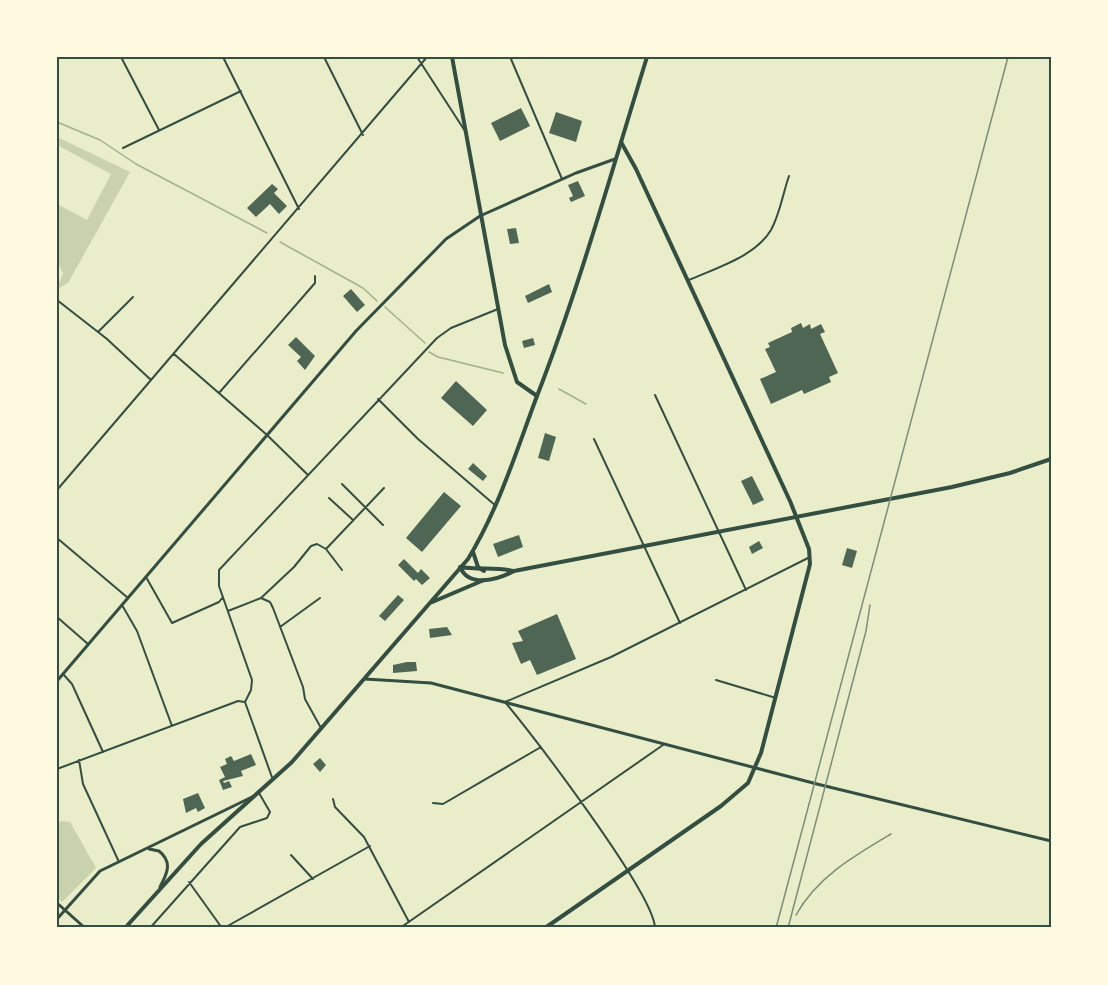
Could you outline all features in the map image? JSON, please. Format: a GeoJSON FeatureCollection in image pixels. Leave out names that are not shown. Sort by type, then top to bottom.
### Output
{"type":"FeatureCollection","features":[{"type":"Feature","properties":{"kind":"main road"},"geometry":{"type":"LineString","coordinates":[[452,57],[498,309],[514,377],[526,390],[537,396]]}},
{"type":"Feature","properties":{"kind":"main road"},"geometry":{"type":"LineString","coordinates":[[125,928],[201,844],[273,781],[364,679],[473,550],[496,506],[567,315],[647,57]]}},
{"type":"Feature","properties":{"kind":"main road"},"geometry":{"type":"LineString","coordinates":[[545,928],[743,788],[755,768],[776,698],[810,557],[796,518],[636,169],[620,141]]}},
{"type":"Feature","properties":{"kind":"main road"},"geometry":{"type":"LineString","coordinates":[[427,605],[484,580],[514,572],[992,478],[1051,459]]}},
{"type":"Feature","properties":{"kind":"main road"},"geometry":{"type":"LineString","coordinates":[[473,550],[475,562],[484,571]]}},
{"type":"Feature","properties":{"kind":"main road"},"geometry":{"type":"LineString","coordinates":[[460,567],[484,571],[500,568],[514,572]]}},
{"type":"Feature","properties":{"kind":"main road"},"geometry":{"type":"LineString","coordinates":[[460,567],[464,575],[470,579],[484,580]]}},
{"type":"Feature","properties":{"kind":"street"},"geometry":{"type":"LineString","coordinates":[[121,57],[159,130]]}},
{"type":"Feature","properties":{"kind":"street"},"geometry":{"type":"LineString","coordinates":[[223,57],[299,209]]}},
{"type":"Feature","properties":{"kind":"street"},"geometry":{"type":"LineString","coordinates":[[324,57],[363,135]]}},
{"type":"Feature","properties":{"kind":"street"},"geometry":{"type":"LineString","coordinates":[[417,57],[465,131]]}},
{"type":"Feature","properties":{"kind":"street"},"geometry":{"type":"LineString","coordinates":[[57,490],[428,57]]}},
{"type":"Feature","properties":{"kind":"street"},"geometry":{"type":"LineString","coordinates":[[511,59],[562,179]]}},
{"type":"Feature","properties":{"kind":"street"},"geometry":{"type":"LineString","coordinates":[[123,148],[241,91]]}},
{"type":"Feature","properties":{"kind":"street"},"geometry":{"type":"LineString","coordinates":[[57,681],[380,305],[446,239],[480,216],[562,179],[615,159]]}},
{"type":"Feature","properties":{"kind":"street"},"geometry":{"type":"LineString","coordinates":[[687,281],[747,253],[763,240],[775,221],[789,176]]}},
{"type":"Feature","properties":{"kind":"street"},"geometry":{"type":"LineString","coordinates":[[219,393],[315,283],[315,276]]}},
{"type":"Feature","properties":{"kind":"street"},"geometry":{"type":"LineString","coordinates":[[98,332],[133,297]]}},
{"type":"Feature","properties":{"kind":"street"},"geometry":{"type":"LineString","coordinates":[[57,300],[98,332],[151,380]]}},
{"type":"Feature","properties":{"kind":"street"},"geometry":{"type":"LineString","coordinates":[[273,781],[245,702],[251,690],[252,680],[218,580],[221,567],[377,399],[447,330],[498,309]]}},
{"type":"Feature","properties":{"kind":"street"},"geometry":{"type":"LineString","coordinates":[[174,354],[267,435],[308,475]]}},
{"type":"Feature","properties":{"kind":"street"},"geometry":{"type":"LineString","coordinates":[[655,395],[746,590]]}},
{"type":"Feature","properties":{"kind":"street"},"geometry":{"type":"LineString","coordinates":[[377,399],[418,439],[496,506]]}},
{"type":"Feature","properties":{"kind":"street"},"geometry":{"type":"LineString","coordinates":[[594,439],[680,623]]}},
{"type":"Feature","properties":{"kind":"street"},"geometry":{"type":"LineString","coordinates":[[342,484],[383,525]]}},
{"type":"Feature","properties":{"kind":"street"},"geometry":{"type":"LineString","coordinates":[[326,549],[384,488]]}},
{"type":"Feature","properties":{"kind":"street"},"geometry":{"type":"LineString","coordinates":[[329,498],[353,520]]}},
{"type":"Feature","properties":{"kind":"street"},"geometry":{"type":"LineString","coordinates":[[57,538],[128,598]]}},
{"type":"Feature","properties":{"kind":"street"},"geometry":{"type":"LineString","coordinates":[[227,611],[261,598],[294,567],[311,546],[316,544],[326,549],[342,570]]}},
{"type":"Feature","properties":{"kind":"street"},"geometry":{"type":"LineString","coordinates":[[505,702],[583,670],[810,557]]}},
{"type":"Feature","properties":{"kind":"street"},"geometry":{"type":"LineString","coordinates":[[146,578],[172,622],[219,602],[223,597]]}},
{"type":"Feature","properties":{"kind":"street"},"geometry":{"type":"LineString","coordinates":[[261,598],[270,602],[303,687],[304,699],[321,728]]}},
{"type":"Feature","properties":{"kind":"street"},"geometry":{"type":"LineString","coordinates":[[280,627],[320,598]]}},
{"type":"Feature","properties":{"kind":"street"},"geometry":{"type":"LineString","coordinates":[[122,605],[137,631],[172,726]]}},
{"type":"Feature","properties":{"kind":"street"},"geometry":{"type":"LineString","coordinates":[[57,617],[88,644]]}},
{"type":"Feature","properties":{"kind":"street"},"geometry":{"type":"LineString","coordinates":[[63,674],[72,684],[104,752]]}},
{"type":"Feature","properties":{"kind":"street"},"geometry":{"type":"LineString","coordinates":[[364,679],[431,683],[663,745],[1051,841]]}},
{"type":"Feature","properties":{"kind":"street"},"geometry":{"type":"LineString","coordinates":[[716,680],[776,698]]}},
{"type":"Feature","properties":{"kind":"street"},"geometry":{"type":"LineString","coordinates":[[57,769],[238,701],[245,702]]}},
{"type":"Feature","properties":{"kind":"street"},"geometry":{"type":"LineString","coordinates":[[505,702],[541,747],[627,870],[649,908],[655,928]]}},
{"type":"Feature","properties":{"kind":"street"},"geometry":{"type":"LineString","coordinates":[[400,928],[663,745]]}},
{"type":"Feature","properties":{"kind":"street"},"geometry":{"type":"LineString","coordinates":[[433,803],[443,804],[541,747]]}},
{"type":"Feature","properties":{"kind":"street"},"geometry":{"type":"LineString","coordinates":[[79,760],[83,784],[119,862]]}},
{"type":"Feature","properties":{"kind":"street"},"geometry":{"type":"LineString","coordinates":[[57,919],[91,878],[259,793],[270,812],[267,818],[240,827],[150,928]]}},
{"type":"Feature","properties":{"kind":"street"},"geometry":{"type":"LineString","coordinates":[[333,799],[335,807],[360,831],[370,846],[409,922]]}},
{"type":"Feature","properties":{"kind":"street"},"geometry":{"type":"LineString","coordinates":[[189,882],[223,928],[370,846]]}},
{"type":"Feature","properties":{"kind":"street"},"geometry":{"type":"LineString","coordinates":[[147,849],[159,851],[167,862],[167,875],[159,888]]}},
{"type":"Feature","properties":{"kind":"street"},"geometry":{"type":"LineString","coordinates":[[291,855],[313,879]]}},
{"type":"Feature","properties":{"kind":"street"},"geometry":{"type":"LineString","coordinates":[[57,903],[86,928]]}},
{"type":"Feature","properties":{"kind":"green space"},"geometry":{"type":"Polygon","coordinates":[[[57,137],[130,172],[68,283],[57,289],[63,273],[57,261],[57,204],[87,220],[111,174],[57,145],[57,137]]]}},
{"type":"Feature","properties":{"kind":"green space"},"geometry":{"type":"Polygon","coordinates":[[[61,821],[70,822],[96,868],[62,902],[57,898],[57,824],[61,821]]]}},
{"type":"Feature","properties":{"kind":"building"},"geometry":{"type":"Polygon","coordinates":[[[521,108],[530,126],[500,141],[491,123],[521,108]]]}},
{"type":"Feature","properties":{"kind":"building"},"geometry":{"type":"Polygon","coordinates":[[[556,112],[582,121],[576,142],[549,133],[556,112]]]}},
{"type":"Feature","properties":{"kind":"building"},"geometry":{"type":"Polygon","coordinates":[[[578,181],[585,196],[571,202],[569,198],[573,196],[568,185],[578,181]]]}},
{"type":"Feature","properties":{"kind":"building"},"geometry":{"type":"Polygon","coordinates":[[[272,184],[278,189],[274,193],[287,206],[279,214],[270,204],[256,217],[247,208],[272,184]]]}},
{"type":"Feature","properties":{"kind":"building"},"geometry":{"type":"Polygon","coordinates":[[[516,228],[519,243],[510,244],[507,229],[516,228]]]}},
{"type":"Feature","properties":{"kind":"building"},"geometry":{"type":"Polygon","coordinates":[[[549,284],[552,292],[528,303],[525,296],[549,284]]]}},
{"type":"Feature","properties":{"kind":"building"},"geometry":{"type":"Polygon","coordinates":[[[351,289],[365,305],[357,312],[343,296],[351,289]]]}},
{"type":"Feature","properties":{"kind":"building"},"geometry":{"type":"Polygon","coordinates":[[[801,323],[803,328],[810,324],[811,329],[821,324],[825,332],[820,334],[838,373],[829,377],[831,382],[804,394],[802,390],[771,404],[760,379],[776,372],[765,349],[770,347],[768,343],[792,332],[791,328],[801,323]]]}},
{"type":"Feature","properties":{"kind":"building"},"geometry":{"type":"Polygon","coordinates":[[[296,337],[315,356],[305,370],[297,361],[301,357],[288,345],[296,337]]]}},
{"type":"Feature","properties":{"kind":"building"},"geometry":{"type":"Polygon","coordinates":[[[533,338],[535,345],[524,348],[522,341],[533,338]]]}},
{"type":"Feature","properties":{"kind":"building"},"geometry":{"type":"Polygon","coordinates":[[[456,381],[487,410],[473,426],[441,398],[456,381]]]}},
{"type":"Feature","properties":{"kind":"building"},"geometry":{"type":"Polygon","coordinates":[[[545,433],[556,437],[549,461],[538,458],[545,433]]]}},
{"type":"Feature","properties":{"kind":"building"},"geometry":{"type":"Polygon","coordinates":[[[473,463],[487,476],[483,481],[468,469],[473,463]]]}},
{"type":"Feature","properties":{"kind":"building"},"geometry":{"type":"Polygon","coordinates":[[[752,476],[764,500],[753,505],[741,481],[752,476]]]}},
{"type":"Feature","properties":{"kind":"building"},"geometry":{"type":"Polygon","coordinates":[[[444,492],[461,506],[422,552],[406,538],[444,492]]]}},
{"type":"Feature","properties":{"kind":"building"},"geometry":{"type":"Polygon","coordinates":[[[519,535],[523,547],[498,557],[493,544],[519,535]]]}},
{"type":"Feature","properties":{"kind":"building"},"geometry":{"type":"Polygon","coordinates":[[[759,541],[763,548],[752,554],[749,547],[759,541]]]}},
{"type":"Feature","properties":{"kind":"building"},"geometry":{"type":"Polygon","coordinates":[[[847,548],[857,551],[852,568],[842,565],[847,548]]]}},
{"type":"Feature","properties":{"kind":"building"},"geometry":{"type":"Polygon","coordinates":[[[404,559],[418,573],[421,569],[430,578],[422,585],[416,579],[414,581],[398,565],[404,559]]]}},
{"type":"Feature","properties":{"kind":"building"},"geometry":{"type":"Polygon","coordinates":[[[398,595],[404,600],[385,621],[379,616],[398,595]]]}},
{"type":"Feature","properties":{"kind":"building"},"geometry":{"type":"Polygon","coordinates":[[[557,614],[576,659],[537,675],[530,660],[521,664],[512,643],[523,641],[518,631],[557,614]]]}},
{"type":"Feature","properties":{"kind":"building"},"geometry":{"type":"Polygon","coordinates":[[[447,627],[452,635],[430,638],[429,629],[447,627]]]}},
{"type":"Feature","properties":{"kind":"building"},"geometry":{"type":"Polygon","coordinates":[[[416,662],[417,671],[393,673],[393,665],[416,662]]]}},
{"type":"Feature","properties":{"kind":"building"},"geometry":{"type":"Polygon","coordinates":[[[251,754],[256,765],[241,771],[243,776],[223,781],[224,783],[229,781],[232,787],[223,790],[219,780],[225,777],[220,767],[227,764],[225,759],[231,756],[234,761],[251,754]]]}},
{"type":"Feature","properties":{"kind":"building"},"geometry":{"type":"Polygon","coordinates":[[[320,758],[326,765],[320,772],[313,764],[320,758]]]}},
{"type":"Feature","properties":{"kind":"building"},"geometry":{"type":"Polygon","coordinates":[[[198,793],[205,808],[198,812],[196,808],[186,813],[183,799],[198,793]]]}},
{"type":"Feature","properties":{"kind":"waterway"},"geometry":{"type":"LineString","coordinates":[[57,122],[100,140],[136,164],[267,233]]}},
{"type":"Feature","properties":{"kind":"waterway"},"geometry":{"type":"LineString","coordinates":[[280,242],[363,288],[377,301]]}},
{"type":"Feature","properties":{"kind":"waterway"},"geometry":{"type":"LineString","coordinates":[[385,307],[425,343]]}},
{"type":"Feature","properties":{"kind":"waterway"},"geometry":{"type":"LineString","coordinates":[[429,352],[438,357],[503,373]]}},
{"type":"Feature","properties":{"kind":"waterway"},"geometry":{"type":"LineString","coordinates":[[559,389],[586,404]]}},
{"type":"Feature","properties":{"kind":"railway"},"geometry":{"type":"LineString","coordinates":[[776,928],[1008,57]]}},
{"type":"Feature","properties":{"kind":"railway"},"geometry":{"type":"LineString","coordinates":[[788,928],[866,631],[870,605]]}},
{"type":"Feature","properties":{"kind":"railway"},"geometry":{"type":"LineString","coordinates":[[796,915],[814,889],[837,868],[891,834]]}}]}
